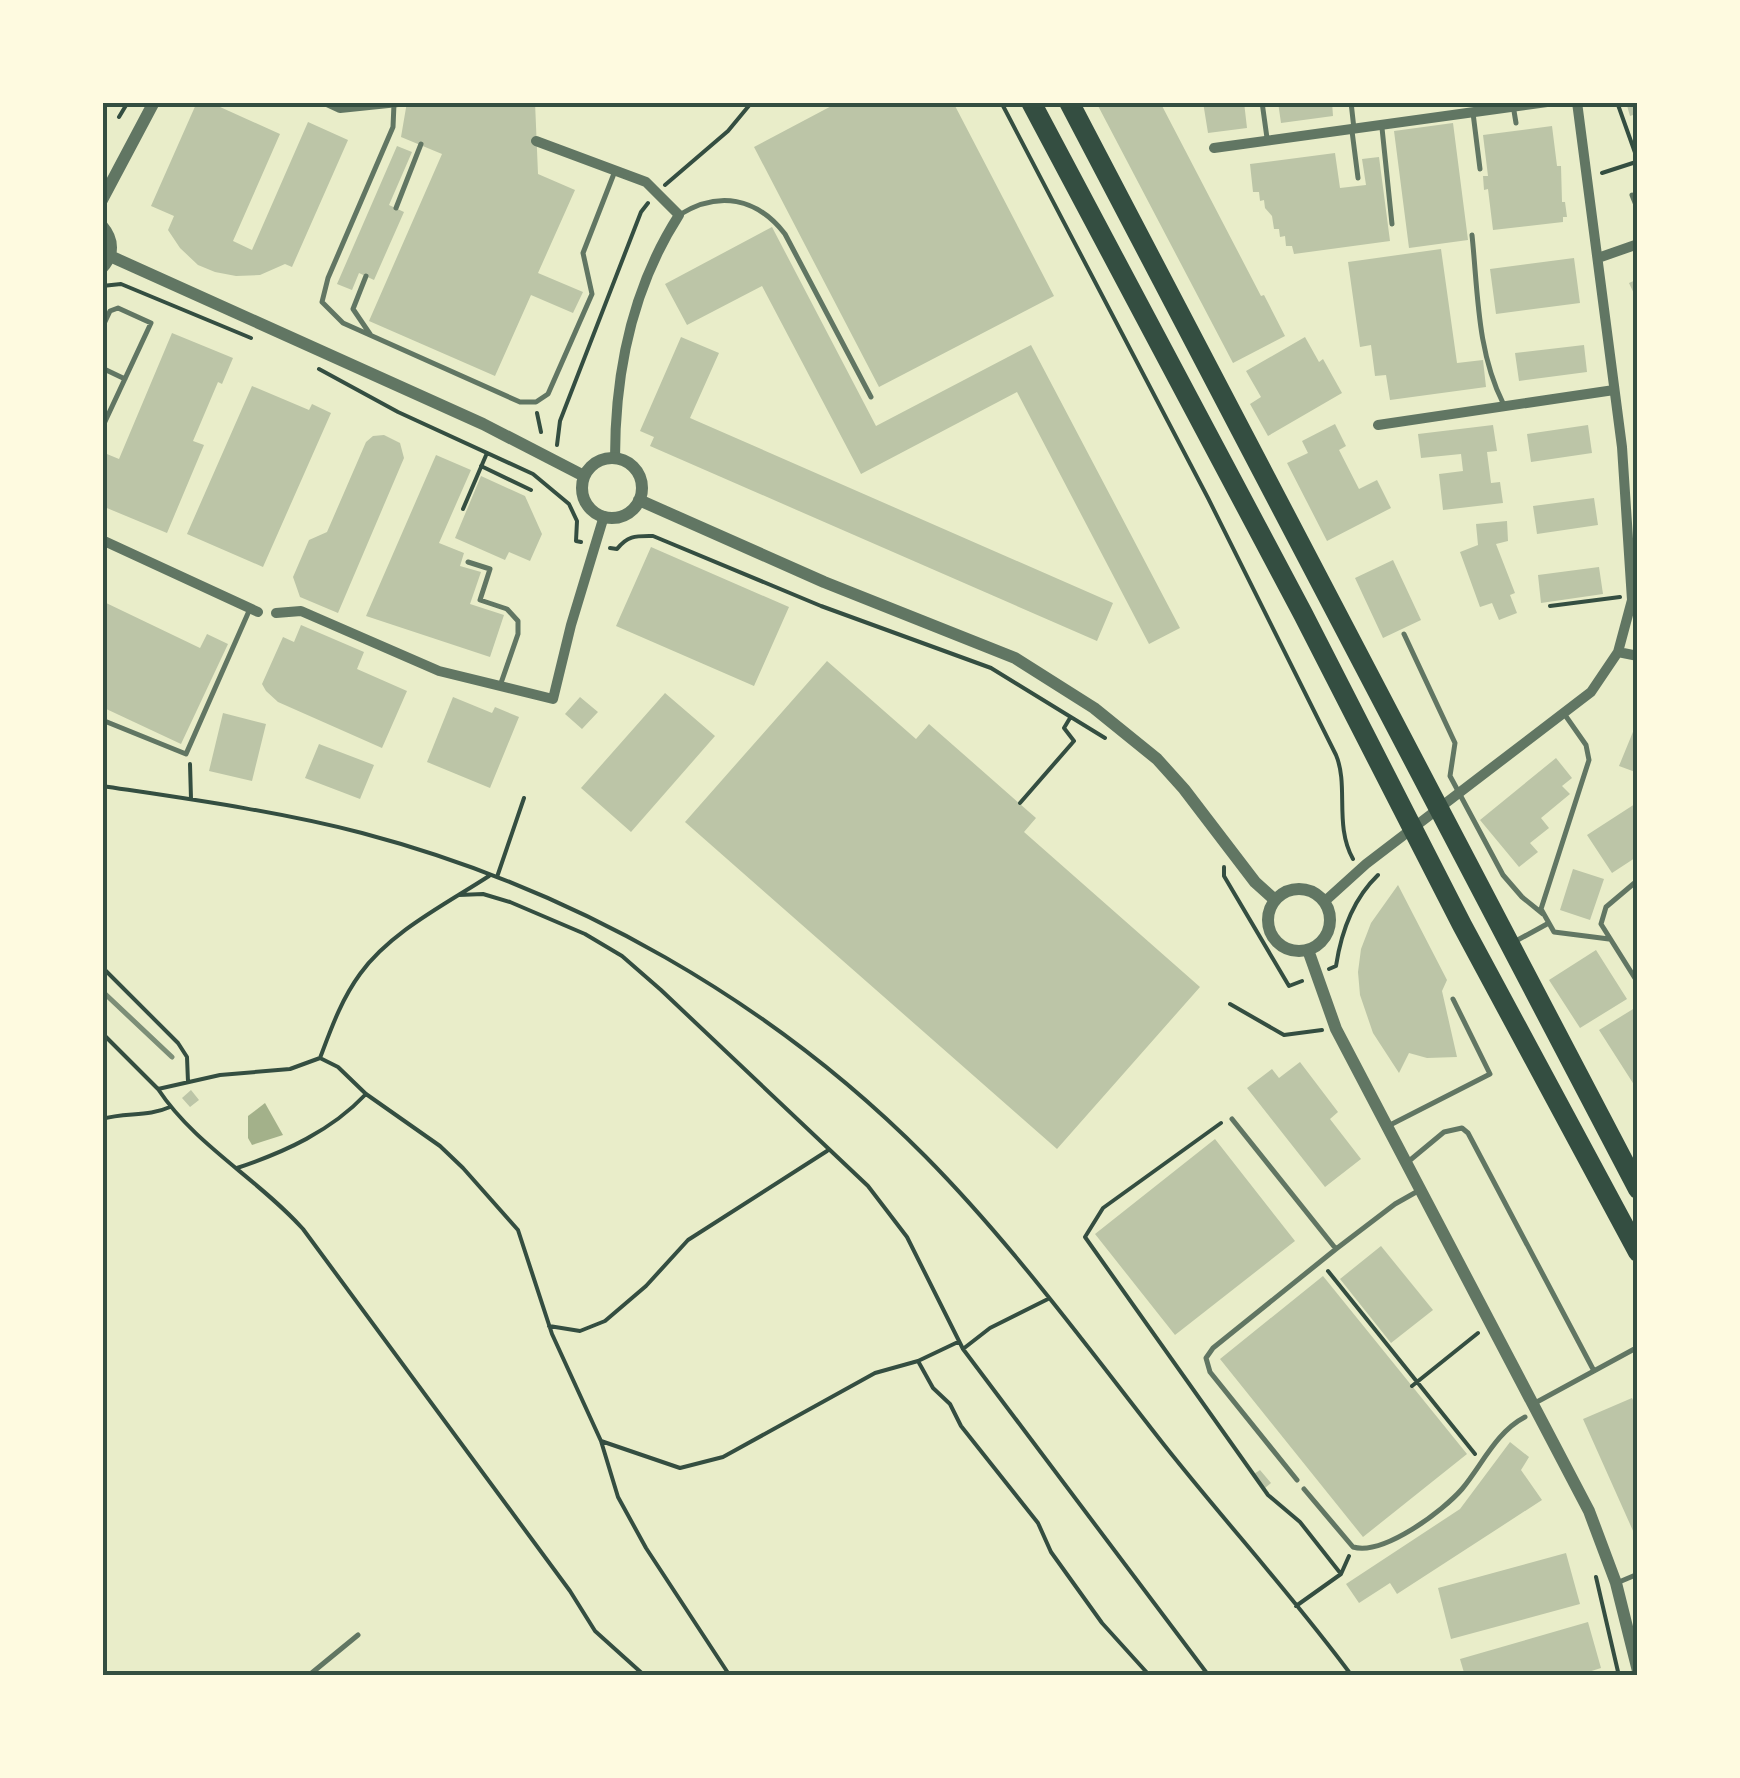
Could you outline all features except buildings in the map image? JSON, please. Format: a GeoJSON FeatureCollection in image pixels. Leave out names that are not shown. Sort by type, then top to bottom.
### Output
{"type":"FeatureCollection","features":[{"type":"Feature","properties":{"kind":"highway"},"geometry":{"type":"LineString","coordinates":[[1031,102],[1303,614],[1462,925],[1638,1252]]}},
{"type":"Feature","properties":{"kind":"highway"},"geometry":{"type":"LineString","coordinates":[[1069,102],[1638,1189]]}},
{"type":"Feature","properties":{"kind":"street"},"geometry":{"type":"LineString","coordinates":[[102,200],[154,102]]}},
{"type":"Feature","properties":{"kind":"street"},"geometry":{"type":"LineString","coordinates":[[327,102],[340,108],[396,103]]}},
{"type":"Feature","properties":{"kind":"street"},"geometry":{"type":"LineString","coordinates":[[1214,148],[1547,102]]}},
{"type":"Feature","properties":{"kind":"street"},"geometry":{"type":"LineString","coordinates":[[1324,902],[1366,864],[1565,715],[1591,692],[1618,652],[1631,597],[1622,447],[1577,102]]}},
{"type":"Feature","properties":{"kind":"street"},"geometry":{"type":"LineString","coordinates":[[536,141],[646,182],[680,215],[662,241],[624,345],[616,406],[615,458]]}},
{"type":"Feature","properties":{"kind":"street"},"geometry":{"type":"LineString","coordinates":[[102,226],[112,242],[106,262],[483,424],[584,476]]}},
{"type":"Feature","properties":{"kind":"street"},"geometry":{"type":"LineString","coordinates":[[1598,258],[1638,244]]}},
{"type":"Feature","properties":{"kind":"street"},"geometry":{"type":"LineString","coordinates":[[1378,425],[1614,390]]}},
{"type":"Feature","properties":{"kind":"street"},"geometry":{"type":"LineString","coordinates":[[1622,447],[1634,445]]}},
{"type":"Feature","properties":{"kind":"street"},"geometry":{"type":"LineString","coordinates":[[615,458],[636,470],[642,485],[639,500],[620,516],[604,516],[585,501],[584,476],[596,462],[615,458]]}},
{"type":"Feature","properties":{"kind":"street"},"geometry":{"type":"LineString","coordinates":[[639,500],[824,582],[1015,658],[1094,708],[1156,759],[1184,788],[1255,882],[1275,900]]}},
{"type":"Feature","properties":{"kind":"street"},"geometry":{"type":"LineString","coordinates":[[276,613],[300,611],[439,672],[553,699],[604,516]]}},
{"type":"Feature","properties":{"kind":"street"},"geometry":{"type":"LineString","coordinates":[[102,540],[254,610]]}},
{"type":"Feature","properties":{"kind":"street"},"geometry":{"type":"LineString","coordinates":[[1618,652],[1638,656]]}},
{"type":"Feature","properties":{"kind":"street"},"geometry":{"type":"LineString","coordinates":[[1291,890],[1300,890],[1309,891],[1324,902],[1330,926],[1322,941],[1308,950],[1290,950],[1276,941],[1268,916],[1275,900],[1291,890]]}},
{"type":"Feature","properties":{"kind":"street"},"geometry":{"type":"LineString","coordinates":[[1308,950],[1336,1029],[1589,1511],[1616,1583],[1638,1671]]}},
{"type":"Feature","properties":{"kind":"lane"},"geometry":{"type":"LineString","coordinates":[[1262,102],[1268,141]]}},
{"type":"Feature","properties":{"kind":"lane"},"geometry":{"type":"LineString","coordinates":[[1350,102],[1358,178]]}},
{"type":"Feature","properties":{"kind":"lane"},"geometry":{"type":"LineString","coordinates":[[1451,102],[1452,116]]}},
{"type":"Feature","properties":{"kind":"lane"},"geometry":{"type":"LineString","coordinates":[[396,103],[393,127],[328,278],[322,302],[344,324],[520,402],[534,402],[548,394],[592,294],[583,254],[615,171]]}},
{"type":"Feature","properties":{"kind":"lane"},"geometry":{"type":"LineString","coordinates":[[1513,105],[1516,123]]}},
{"type":"Feature","properties":{"kind":"lane"},"geometry":{"type":"LineString","coordinates":[[1472,113],[1480,169]]}},
{"type":"Feature","properties":{"kind":"lane"},"geometry":{"type":"LineString","coordinates":[[1382,125],[1392,224]]}},
{"type":"Feature","properties":{"kind":"lane"},"geometry":{"type":"LineString","coordinates":[[396,208],[420,144]]}},
{"type":"Feature","properties":{"kind":"lane"},"geometry":{"type":"LineString","coordinates":[[1632,196],[1638,210]]}},
{"type":"Feature","properties":{"kind":"lane"},"geometry":{"type":"LineString","coordinates":[[680,215],[694,206],[724,198],[759,207],[775,221],[786,234],[871,397]]}},
{"type":"Feature","properties":{"kind":"lane"},"geometry":{"type":"LineString","coordinates":[[1472,236],[1489,375],[1504,406]]}},
{"type":"Feature","properties":{"kind":"lane"},"geometry":{"type":"LineString","coordinates":[[366,276],[353,309],[372,336]]}},
{"type":"Feature","properties":{"kind":"lane"},"geometry":{"type":"LineString","coordinates":[[102,328],[110,311],[118,308],[151,323],[102,428]]}},
{"type":"Feature","properties":{"kind":"lane"},"geometry":{"type":"LineString","coordinates":[[102,368],[125,379]]}},
{"type":"Feature","properties":{"kind":"lane"},"geometry":{"type":"LineString","coordinates":[[468,562],[490,569],[480,600],[507,609],[518,621],[518,634],[500,686]]}},
{"type":"Feature","properties":{"kind":"lane"},"geometry":{"type":"LineString","coordinates":[[102,720],[186,754],[254,610]]}},
{"type":"Feature","properties":{"kind":"lane"},"geometry":{"type":"LineString","coordinates":[[1404,634],[1455,743],[1450,776],[1504,875],[1522,898],[1542,914]]}},
{"type":"Feature","properties":{"kind":"lane"},"geometry":{"type":"LineString","coordinates":[[1565,715],[1586,745],[1589,760],[1544,894],[1542,914],[1554,932],[1609,939]]}},
{"type":"Feature","properties":{"kind":"lane"},"geometry":{"type":"LineString","coordinates":[[1638,880],[1601,915],[1609,939],[1638,983]]}},
{"type":"Feature","properties":{"kind":"lane"},"geometry":{"type":"LineString","coordinates":[[1509,944],[1546,924]]}},
{"type":"Feature","properties":{"kind":"lane"},"geometry":{"type":"LineString","coordinates":[[1388,1126],[1490,1074],[1453,998]]}},
{"type":"Feature","properties":{"kind":"lane"},"geometry":{"type":"LineString","coordinates":[[1232,1119],[1336,1250]]}},
{"type":"Feature","properties":{"kind":"lane"},"geometry":{"type":"LineString","coordinates":[[1406,1162],[1444,1132],[1462,1128],[1468,1133],[1594,1370]]}},
{"type":"Feature","properties":{"kind":"lane"},"geometry":{"type":"LineString","coordinates":[[1296,1480],[1206,1365],[1206,1358],[1213,1348],[1394,1204],[1420,1190]]}},
{"type":"Feature","properties":{"kind":"lane"},"geometry":{"type":"LineString","coordinates":[[1534,1403],[1638,1347]]}},
{"type":"Feature","properties":{"kind":"lane"},"geometry":{"type":"LineString","coordinates":[[1304,1489],[1353,1547],[1374,1549],[1442,1507],[1461,1490],[1514,1422],[1524,1417]]}},
{"type":"Feature","properties":{"kind":"lane"},"geometry":{"type":"LineString","coordinates":[[1616,1583],[1638,1574]]}},
{"type":"Feature","properties":{"kind":"lane"},"geometry":{"type":"LineString","coordinates":[[308,1676],[358,1635]]}},
{"type":"Feature","properties":{"kind":"path"},"geometry":{"type":"LineString","coordinates":[[119,116],[128,102]]}},
{"type":"Feature","properties":{"kind":"path"},"geometry":{"type":"LineString","coordinates":[[541,479],[560,440],[560,421],[641,212],[658,192],[728,131],[752,102]]}},
{"type":"Feature","properties":{"kind":"path"},"geometry":{"type":"LineString","coordinates":[[1000,102],[1208,498],[1336,755],[1341,774],[1344,832],[1352,858]]}},
{"type":"Feature","properties":{"kind":"path"},"geometry":{"type":"LineString","coordinates":[[1588,176],[1638,161],[1617,102]]}},
{"type":"Feature","properties":{"kind":"path"},"geometry":{"type":"LineString","coordinates":[[1621,114],[1629,110]]}},
{"type":"Feature","properties":{"kind":"path"},"geometry":{"type":"LineString","coordinates":[[102,286],[121,284],[253,338]]}},
{"type":"Feature","properties":{"kind":"path"},"geometry":{"type":"LineString","coordinates":[[308,362],[382,404],[541,479],[569,504],[577,521],[576,541],[617,549],[632,536],[652,536],[820,606],[991,668],[1072,713],[1117,744]]}},
{"type":"Feature","properties":{"kind":"path"},"geometry":{"type":"LineString","coordinates":[[534,402],[541,432]]}},
{"type":"Feature","properties":{"kind":"path"},"geometry":{"type":"LineString","coordinates":[[464,509],[488,452]]}},
{"type":"Feature","properties":{"kind":"path"},"geometry":{"type":"LineString","coordinates":[[481,466],[531,490]]}},
{"type":"Feature","properties":{"kind":"path"},"geometry":{"type":"LineString","coordinates":[[1550,606],[1631,597]]}},
{"type":"Feature","properties":{"kind":"path"},"geometry":{"type":"LineString","coordinates":[[1020,803],[1074,742],[1064,728],[1072,713]]}},
{"type":"Feature","properties":{"kind":"path"},"geometry":{"type":"LineString","coordinates":[[186,754],[191,799]]}},
{"type":"Feature","properties":{"kind":"path"},"geometry":{"type":"LineString","coordinates":[[102,786],[191,799],[362,833],[494,876],[585,915],[650,949],[723,992],[808,1052],[926,1157],[974,1208],[1344,1665],[1348,1676]]}},
{"type":"Feature","properties":{"kind":"path"},"geometry":{"type":"LineString","coordinates":[[158,1089],[220,1076],[290,1069],[320,1058],[339,1008],[362,972],[400,935],[494,876],[524,798]]}},
{"type":"Feature","properties":{"kind":"path"},"geometry":{"type":"LineString","coordinates":[[1223,858],[1224,876],[1289,986],[1336,966],[1343,931],[1355,906],[1386,866]]}},
{"type":"Feature","properties":{"kind":"path"},"geometry":{"type":"LineString","coordinates":[[459,895],[483,894],[510,902],[584,934],[622,956],[886,1206],[907,1237],[963,1350],[1209,1676]]}},
{"type":"Feature","properties":{"kind":"path"},"geometry":{"type":"LineString","coordinates":[[102,967],[178,1044],[187,1057],[188,1082]]}},
{"type":"Feature","properties":{"kind":"path"},"geometry":{"type":"LineString","coordinates":[[1230,1004],[1284,1035],[1322,1030]]}},
{"type":"Feature","properties":{"kind":"path"},"geometry":{"type":"LineString","coordinates":[[102,1033],[158,1089],[177,1119],[303,1229],[570,1591],[595,1632],[645,1676]]}},
{"type":"Feature","properties":{"kind":"path"},"geometry":{"type":"LineString","coordinates":[[320,1058],[440,1146],[510,1219],[525,1246],[549,1326],[600,1440],[618,1497],[646,1548],[730,1676]]}},
{"type":"Feature","properties":{"kind":"path"},"geometry":{"type":"LineString","coordinates":[[235,1168],[270,1157],[335,1123],[366,1094]]}},
{"type":"Feature","properties":{"kind":"path"},"geometry":{"type":"LineString","coordinates":[[102,1118],[151,1114],[170,1107]]}},
{"type":"Feature","properties":{"kind":"path"},"geometry":{"type":"LineString","coordinates":[[1232,1119],[1214,1126],[1103,1208],[1085,1236],[1251,1467],[1251,1474],[1268,1495],[1300,1522],[1341,1574]]}},
{"type":"Feature","properties":{"kind":"path"},"geometry":{"type":"LineString","coordinates":[[549,1326],[580,1331],[605,1321],[646,1286],[688,1240],[829,1150]]}},
{"type":"Feature","properties":{"kind":"path"},"geometry":{"type":"LineString","coordinates":[[1336,1250],[1328,1272],[1481,1462]]}},
{"type":"Feature","properties":{"kind":"path"},"geometry":{"type":"LineString","coordinates":[[963,1350],[990,1328],[1048,1298]]}},
{"type":"Feature","properties":{"kind":"path"},"geometry":{"type":"LineString","coordinates":[[1415,1384],[1480,1332]]}},
{"type":"Feature","properties":{"kind":"path"},"geometry":{"type":"LineString","coordinates":[[600,1440],[680,1468],[723,1457],[875,1373],[959,1342]]}},
{"type":"Feature","properties":{"kind":"path"},"geometry":{"type":"LineString","coordinates":[[918,1360],[933,1388],[950,1404],[980,1452],[1038,1523],[1051,1552],[1102,1623],[1150,1676]]}},
{"type":"Feature","properties":{"kind":"path"},"geometry":{"type":"LineString","coordinates":[[1186,1381],[1206,1365]]}},
{"type":"Feature","properties":{"kind":"path"},"geometry":{"type":"LineString","coordinates":[[1296,1606],[1341,1574],[1353,1547]]}},
{"type":"Feature","properties":{"kind":"path"},"geometry":{"type":"LineString","coordinates":[[972,1676],[996,1676]]}},
{"type":"Feature","properties":{"kind":"shaded area"},"geometry":{"type":"Polygon","coordinates":[[[265,1103],[283,1135],[252,1145],[248,1138],[248,1116],[265,1103]]]}},
{"type":"Feature","properties":{"kind":"railway"},"geometry":{"type":"LineString","coordinates":[[102,991],[172,1057]]}}]}
